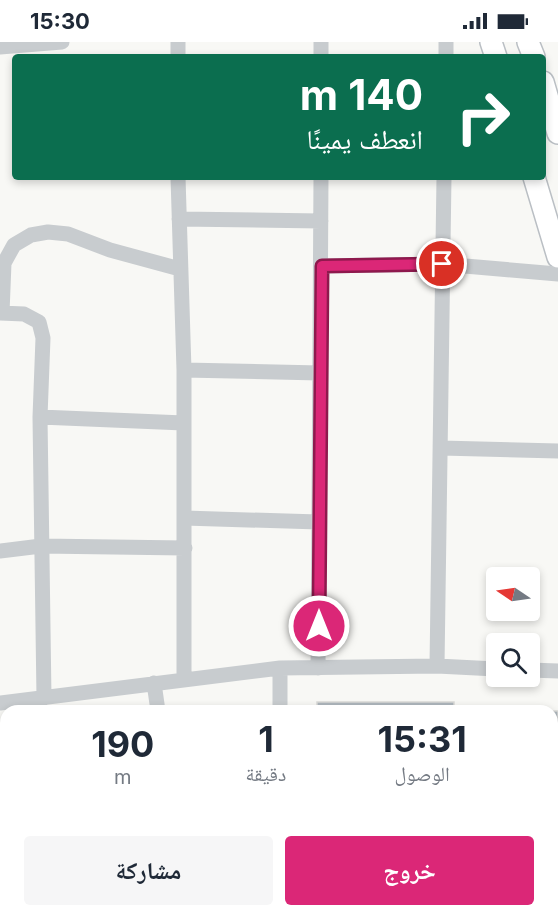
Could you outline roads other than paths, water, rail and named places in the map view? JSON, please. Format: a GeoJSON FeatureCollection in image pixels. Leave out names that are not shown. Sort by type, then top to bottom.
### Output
{"type":"FeatureCollection","features":[{"type":"Feature","properties":{"kind":"street"},"geometry":{"type":"LineString","coordinates":[[0,47],[62,42]]}},
{"type":"Feature","properties":{"kind":"street"},"geometry":{"type":"LineString","coordinates":[[546,96],[558,133]]}},
{"type":"Feature","properties":{"kind":"street"},"geometry":{"type":"LineString","coordinates":[[178,180],[184,370],[184,679]]}},
{"type":"Feature","properties":{"kind":"street"},"geometry":{"type":"LineString","coordinates":[[318,668],[321,180]]}},
{"type":"Feature","properties":{"kind":"street"},"geometry":{"type":"LineString","coordinates":[[437,666],[444,180]]}},
{"type":"Feature","properties":{"kind":"street"},"geometry":{"type":"LineString","coordinates":[[535,180],[558,257]]}},
{"type":"Feature","properties":{"kind":"street"},"geometry":{"type":"LineString","coordinates":[[179,219],[321,221]]}},
{"type":"Feature","properties":{"kind":"street"},"geometry":{"type":"LineString","coordinates":[[44,698],[40,417],[44,338],[39,322],[24,314],[1,313],[4,264],[14,245],[31,235],[68,234],[110,250],[180,269]]}},
{"type":"Feature","properties":{"kind":"street"},"geometry":{"type":"LineString","coordinates":[[322,266],[442,264],[558,274]]}},
{"type":"Feature","properties":{"kind":"street"},"geometry":{"type":"LineString","coordinates":[[184,370],[320,373]]}},
{"type":"Feature","properties":{"kind":"street"},"geometry":{"type":"LineString","coordinates":[[40,417],[184,423]]}},
{"type":"Feature","properties":{"kind":"street"},"geometry":{"type":"LineString","coordinates":[[441,448],[558,451]]}},
{"type":"Feature","properties":{"kind":"street"},"geometry":{"type":"LineString","coordinates":[[184,518],[319,522]]}},
{"type":"Feature","properties":{"kind":"street"},"geometry":{"type":"LineString","coordinates":[[0,551],[41,546],[185,548]]}},
{"type":"Feature","properties":{"kind":"street"},"geometry":{"type":"LineString","coordinates":[[0,703],[280,668],[437,666],[486,668]]}},
{"type":"Feature","properties":{"kind":"street"},"geometry":{"type":"LineString","coordinates":[[280,668],[280,705]]}},
{"type":"Feature","properties":{"kind":"street"},"geometry":{"type":"LineString","coordinates":[[540,670],[558,671]]}},
{"type":"Feature","properties":{"kind":"street"},"geometry":{"type":"LineString","coordinates":[[154,684],[157,705]]}}]}
